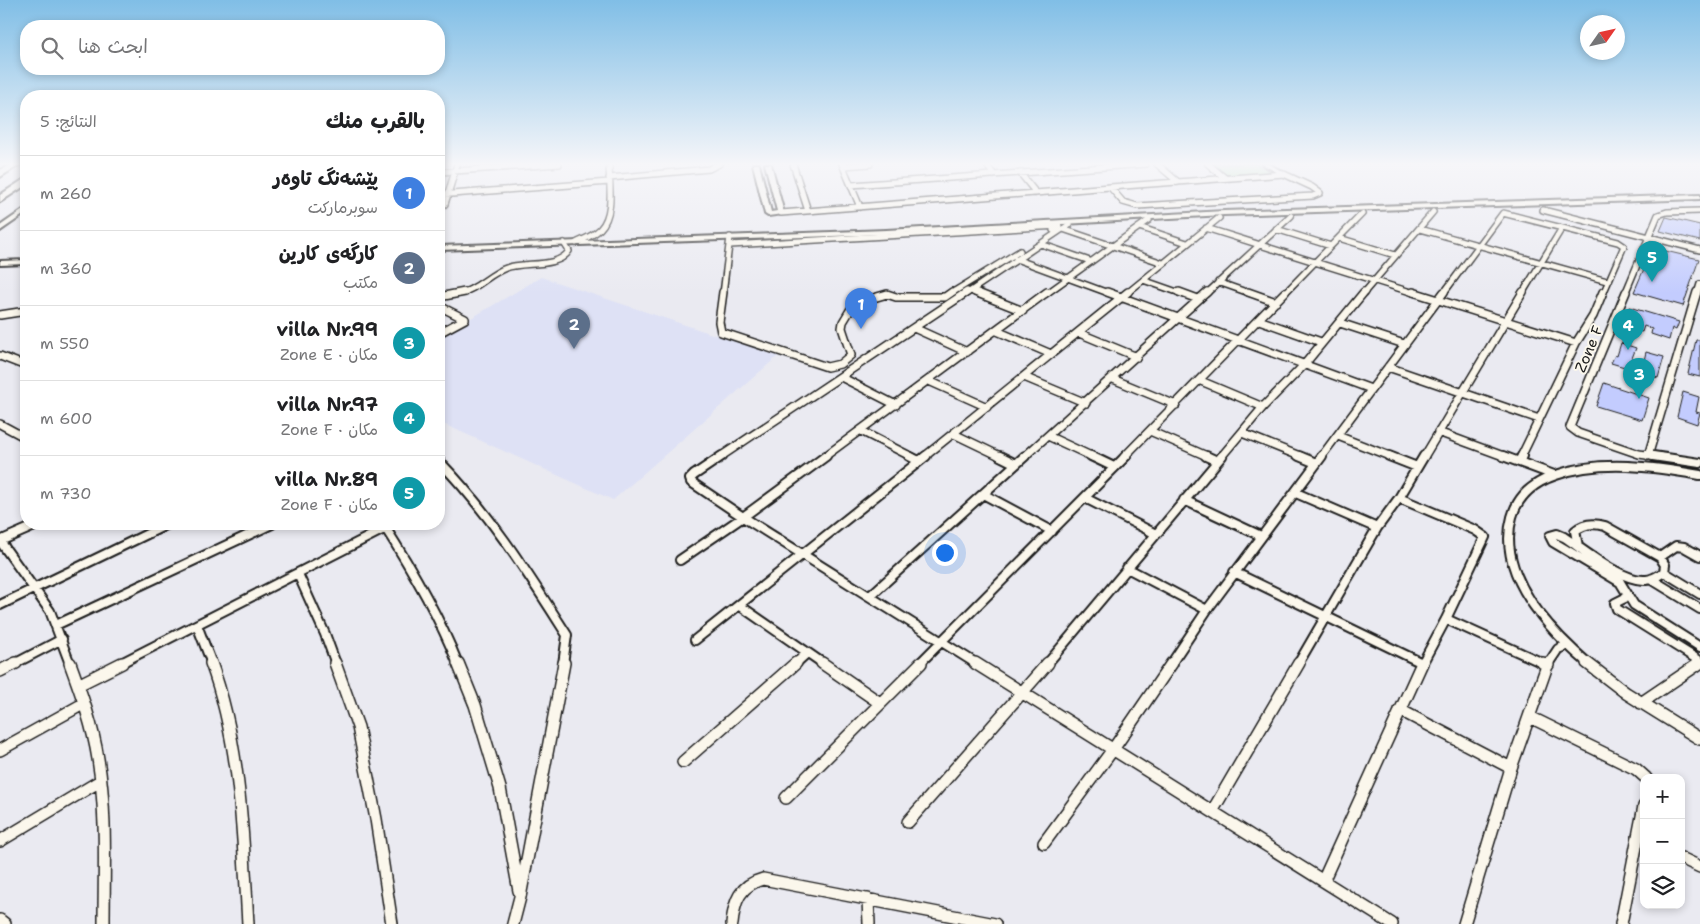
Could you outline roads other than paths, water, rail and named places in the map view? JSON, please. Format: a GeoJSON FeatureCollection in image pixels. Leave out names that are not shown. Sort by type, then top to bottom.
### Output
{"type":"FeatureCollection","features":[{"type":"Feature","properties":{"kind":"street"},"geometry":{"type":"LineString","coordinates":[[576,243],[594,235],[605,223],[608,207]]}},
{"type":"Feature","properties":{"kind":"street"},"geometry":{"type":"LineString","coordinates":[[766,207],[768,214],[858,207]]}},
{"type":"Feature","properties":{"kind":"street"},"geometry":{"type":"LineString","coordinates":[[779,207],[781,213]]}},
{"type":"Feature","properties":{"kind":"street"},"geometry":{"type":"LineString","coordinates":[[807,207],[808,211]]}},
{"type":"Feature","properties":{"kind":"street"},"geometry":{"type":"LineString","coordinates":[[733,241],[1195,214],[1399,207]]}},
{"type":"Feature","properties":{"kind":"street"},"geometry":{"type":"LineString","coordinates":[[1543,210],[1700,250]]}},
{"type":"Feature","properties":{"kind":"street","name":"Zone F"},"geometry":{"type":"LineString","coordinates":[[1648,456],[1578,433],[1570,427],[1660,214],[1700,211]]}},
{"type":"Feature","properties":{"kind":"street"},"geometry":{"type":"LineString","coordinates":[[908,822],[1023,692],[1263,407],[1304,365],[1433,212]]}},
{"type":"Feature","properties":{"kind":"street"},"geometry":{"type":"LineString","coordinates":[[1044,843],[1114,748],[1234,572],[1296,493],[1316,463],[1503,213],[1623,245],[1592,316],[1576,343],[1519,462]]}},
{"type":"Feature","properties":{"kind":"street"},"geometry":{"type":"LineString","coordinates":[[0,229],[20,214]]}},
{"type":"Feature","properties":{"kind":"street"},"geometry":{"type":"LineString","coordinates":[[786,798],[1201,381],[1362,214]]}},
{"type":"Feature","properties":{"kind":"street"},"geometry":{"type":"LineString","coordinates":[[870,596],[1113,379],[1178,320],[1198,299],[1291,216]]}},
{"type":"Feature","properties":{"kind":"street"},"geometry":{"type":"LineString","coordinates":[[695,640],[954,434],[1219,218]]}},
{"type":"Feature","properties":{"kind":"street"},"geometry":{"type":"LineString","coordinates":[[0,235],[20,220]]}},
{"type":"Feature","properties":{"kind":"street"},"geometry":{"type":"LineString","coordinates":[[680,560],[743,517],[896,406],[1090,261],[1149,220]]}},
{"type":"Feature","properties":{"kind":"street"},"geometry":{"type":"LineString","coordinates":[[445,248],[564,243],[733,241],[1059,226],[946,297],[896,297],[886,294],[860,302],[852,307],[843,322],[842,328],[851,354],[840,364],[827,367],[721,332],[719,322],[733,241]]}},
{"type":"Feature","properties":{"kind":"street"},"geometry":{"type":"LineString","coordinates":[[1163,263],[1111,246],[1066,227],[690,479],[693,483],[743,517],[1392,924]]}},
{"type":"Feature","properties":{"kind":"street"},"geometry":{"type":"LineString","coordinates":[[1139,227],[1187,243]]}},
{"type":"Feature","properties":{"kind":"street"},"geometry":{"type":"LineString","coordinates":[[1206,228],[1576,343]]}},
{"type":"Feature","properties":{"kind":"street"},"geometry":{"type":"LineString","coordinates":[[1213,810],[1377,528],[1399,498],[1461,392],[1562,228]]}},
{"type":"Feature","properties":{"kind":"street"},"geometry":{"type":"LineString","coordinates":[[1420,229],[1607,281]]}},
{"type":"Feature","properties":{"kind":"street"},"geometry":{"type":"LineString","coordinates":[[1276,230],[1331,246]]}},
{"type":"Feature","properties":{"kind":"street"},"geometry":{"type":"LineString","coordinates":[[1338,238],[1395,255]]}},
{"type":"Feature","properties":{"kind":"street"},"geometry":{"type":"LineString","coordinates":[[445,297],[468,292],[498,272],[513,266],[561,260],[569,251],[564,243]]}},
{"type":"Feature","properties":{"kind":"street"},"geometry":{"type":"LineString","coordinates":[[1041,244],[1090,261]]}},
{"type":"Feature","properties":{"kind":"street"},"geometry":{"type":"LineString","coordinates":[[1016,259],[1178,320],[1372,389]]}},
{"type":"Feature","properties":{"kind":"street"},"geometry":{"type":"LineString","coordinates":[[0,263],[20,262]]}},
{"type":"Feature","properties":{"kind":"street"},"geometry":{"type":"LineString","coordinates":[[1143,280],[1198,299]]}},
{"type":"Feature","properties":{"kind":"street"},"geometry":{"type":"LineString","coordinates":[[1218,282],[1276,302]]}},
{"type":"Feature","properties":{"kind":"street"},"geometry":{"type":"LineString","coordinates":[[1700,284],[1648,456],[1700,463]]}},
{"type":"Feature","properties":{"kind":"street"},"geometry":{"type":"LineString","coordinates":[[971,291],[1023,311]]}},
{"type":"Feature","properties":{"kind":"street"},"geometry":{"type":"LineString","coordinates":[[445,309],[465,319],[445,330]]}},
{"type":"Feature","properties":{"kind":"street"},"geometry":{"type":"LineString","coordinates":[[0,315],[20,311]]}},
{"type":"Feature","properties":{"kind":"street"},"geometry":{"type":"LineString","coordinates":[[1259,320],[1322,342]]}},
{"type":"Feature","properties":{"kind":"street"},"geometry":{"type":"LineString","coordinates":[[1340,323],[1404,344]]}},
{"type":"Feature","properties":{"kind":"street"},"geometry":{"type":"LineString","coordinates":[[914,328],[967,352]]}},
{"type":"Feature","properties":{"kind":"street"},"geometry":{"type":"LineString","coordinates":[[996,331],[1051,354]]}},
{"type":"Feature","properties":{"kind":"street"},"geometry":{"type":"LineString","coordinates":[[1079,333],[1137,357]]}},
{"type":"Feature","properties":{"kind":"street"},"geometry":{"type":"LineString","coordinates":[[0,356],[20,364]]}},
{"type":"Feature","properties":{"kind":"street"},"geometry":{"type":"LineString","coordinates":[[1388,367],[1539,419]]}},
{"type":"Feature","properties":{"kind":"street"},"geometry":{"type":"LineString","coordinates":[[840,377],[896,406]]}},
{"type":"Feature","properties":{"kind":"street"},"geometry":{"type":"LineString","coordinates":[[1024,377],[1086,403]]}},
{"type":"Feature","properties":{"kind":"street"},"geometry":{"type":"LineString","coordinates":[[1113,379],[1176,405]]}},
{"type":"Feature","properties":{"kind":"street"},"geometry":{"type":"LineString","coordinates":[[929,380],[987,407]]}},
{"type":"Feature","properties":{"kind":"street"},"geometry":{"type":"LineString","coordinates":[[1201,381],[1263,407]]}},
{"type":"Feature","properties":{"kind":"street"},"geometry":{"type":"LineString","coordinates":[[0,424],[20,435]]}},
{"type":"Feature","properties":{"kind":"street"},"geometry":{"type":"LineString","coordinates":[[861,430],[919,461]]}},
{"type":"Feature","properties":{"kind":"street"},"geometry":{"type":"LineString","coordinates":[[1150,432],[1217,461]]}},
{"type":"Feature","properties":{"kind":"street"},"geometry":{"type":"LineString","coordinates":[[1242,432],[1316,463]]}},
{"type":"Feature","properties":{"kind":"street"},"geometry":{"type":"LineString","coordinates":[[1438,432],[1554,475]]}},
{"type":"Feature","properties":{"kind":"street"},"geometry":{"type":"LineString","coordinates":[[954,434],[1016,464]]}},
{"type":"Feature","properties":{"kind":"street"},"geometry":{"type":"LineString","coordinates":[[1048,436],[1114,467]]}},
{"type":"Feature","properties":{"kind":"street"},"geometry":{"type":"LineString","coordinates":[[1338,436],[1417,467]]}},
{"type":"Feature","properties":{"kind":"street"},"geometry":{"type":"LineString","coordinates":[[1700,475],[1640,466],[1607,466],[1578,469],[1554,475],[1532,486],[1517,501],[1508,520],[1507,542],[1512,565],[1524,590],[1543,617],[1568,645],[1599,672],[1641,703],[1700,739]]}},
{"type":"Feature","properties":{"kind":"street"},"geometry":{"type":"LineString","coordinates":[[445,467],[464,487],[501,534],[567,635],[562,675],[520,897],[513,924]]}},
{"type":"Feature","properties":{"kind":"street"},"geometry":{"type":"LineString","coordinates":[[1296,493],[1377,528]]}},
{"type":"Feature","properties":{"kind":"street"},"geometry":{"type":"LineString","coordinates":[[983,494],[1052,531]]}},
{"type":"Feature","properties":{"kind":"street"},"geometry":{"type":"LineString","coordinates":[[1085,498],[1156,534]]}},
{"type":"Feature","properties":{"kind":"street"},"geometry":{"type":"LineString","coordinates":[[1323,881],[1422,663],[1446,619],[1484,540],[1484,535],[1399,498]]}},
{"type":"Feature","properties":{"kind":"street"},"geometry":{"type":"LineString","coordinates":[[1184,500],[1261,536]]}},
{"type":"Feature","properties":{"kind":"street"},"geometry":{"type":"LineString","coordinates":[[1578,546],[1575,531],[1580,527],[1588,523],[1605,526],[1660,557],[1665,566],[1664,572]]}},
{"type":"Feature","properties":{"kind":"street"},"geometry":{"type":"LineString","coordinates":[[25,530],[0,541],[36,588],[50,611],[62,638],[78,685],[98,758],[104,819],[104,924]]}},
{"type":"Feature","properties":{"kind":"street"},"geometry":{"type":"LineString","coordinates":[[0,605],[156,530]]}},
{"type":"Feature","properties":{"kind":"street"},"geometry":{"type":"LineString","coordinates":[[56,626],[259,530]]}},
{"type":"Feature","properties":{"kind":"street"},"geometry":{"type":"LineString","coordinates":[[78,685],[298,574],[377,530]]}},
{"type":"Feature","properties":{"kind":"street"},"geometry":{"type":"LineString","coordinates":[[387,530],[416,575],[445,632],[475,705],[500,788],[520,897]]}},
{"type":"Feature","properties":{"kind":"street"},"geometry":{"type":"LineString","coordinates":[[1664,572],[1651,579],[1643,580],[1628,575],[1557,534],[1550,536],[1553,542],[1620,582],[1624,586],[1627,597],[1634,605],[1700,647]]}},
{"type":"Feature","properties":{"kind":"street"},"geometry":{"type":"LineString","coordinates":[[1660,557],[1678,545],[1700,556]]}},
{"type":"Feature","properties":{"kind":"street"},"geometry":{"type":"LineString","coordinates":[[1127,568],[1207,610]]}},
{"type":"Feature","properties":{"kind":"street"},"geometry":{"type":"LineString","coordinates":[[1234,572],[1422,663]]}},
{"type":"Feature","properties":{"kind":"street"},"geometry":{"type":"LineString","coordinates":[[1664,572],[1700,594]]}},
{"type":"Feature","properties":{"kind":"street"},"geometry":{"type":"LineString","coordinates":[[298,574],[325,634],[358,727],[376,819],[392,924]]}},
{"type":"Feature","properties":{"kind":"street"},"geometry":{"type":"LineString","coordinates":[[1620,582],[1628,575]]}},
{"type":"Feature","properties":{"kind":"street"},"geometry":{"type":"LineString","coordinates":[[1651,579],[1700,609]]}},
{"type":"Feature","properties":{"kind":"street"},"geometry":{"type":"LineString","coordinates":[[1627,597],[1615,603],[1617,609],[1700,662],[1641,703]]}},
{"type":"Feature","properties":{"kind":"street"},"geometry":{"type":"LineString","coordinates":[[739,605],[880,703]]}},
{"type":"Feature","properties":{"kind":"street"},"geometry":{"type":"LineString","coordinates":[[1446,619],[1548,665]]}},
{"type":"Feature","properties":{"kind":"street"},"geometry":{"type":"LineString","coordinates":[[197,625],[220,689],[236,769],[244,850],[248,924]]}},
{"type":"Feature","properties":{"kind":"street"},"geometry":{"type":"LineString","coordinates":[[0,671],[62,638]]}},
{"type":"Feature","properties":{"kind":"street"},"geometry":{"type":"LineString","coordinates":[[1464,924],[1510,768],[1549,660],[1558,649],[1568,645]]}},
{"type":"Feature","properties":{"kind":"street"},"geometry":{"type":"LineString","coordinates":[[683,762],[807,653]]}},
{"type":"Feature","properties":{"kind":"street"},"geometry":{"type":"LineString","coordinates":[[0,750],[83,704]]}},
{"type":"Feature","properties":{"kind":"street"},"geometry":{"type":"LineString","coordinates":[[1400,710],[1510,768]]}},
{"type":"Feature","properties":{"kind":"street"},"geometry":{"type":"LineString","coordinates":[[1530,717],[1636,769],[1642,774]]}},
{"type":"Feature","properties":{"kind":"street"},"geometry":{"type":"LineString","coordinates":[[0,841],[100,780]]}},
{"type":"Feature","properties":{"kind":"street"},"geometry":{"type":"LineString","coordinates":[[1621,924],[1640,841]]}},
{"type":"Feature","properties":{"kind":"street"},"geometry":{"type":"LineString","coordinates":[[1685,860],[1700,868]]}},
{"type":"Feature","properties":{"kind":"street"},"geometry":{"type":"LineString","coordinates":[[732,924],[734,903],[738,893],[744,886],[754,880],[772,879],[995,924]]}},
{"type":"Feature","properties":{"kind":"street"},"geometry":{"type":"LineString","coordinates":[[868,899],[869,924]]}},
{"type":"Feature","properties":{"kind":"street"},"geometry":{"type":"LineString","coordinates":[[0,920],[5,924]]}},
{"type":"Feature","properties":{"kind":"place","name":"villa Nr.89"},"geometry":{"type":"Point","coordinates":[1652,282]}},
{"type":"Feature","properties":{"kind":"place","name":"پێشەنگ تاوەر"},"geometry":{"type":"Point","coordinates":[861,329]}},
{"type":"Feature","properties":{"kind":"place","name":"کارگەی کارین"},"geometry":{"type":"Point","coordinates":[574,349]}},
{"type":"Feature","properties":{"kind":"place","name":"villa Nr.97"},"geometry":{"type":"Point","coordinates":[1628,350]}},
{"type":"Feature","properties":{"kind":"place","name":"villa Nr.99"},"geometry":{"type":"Point","coordinates":[1639,399]}}]}
